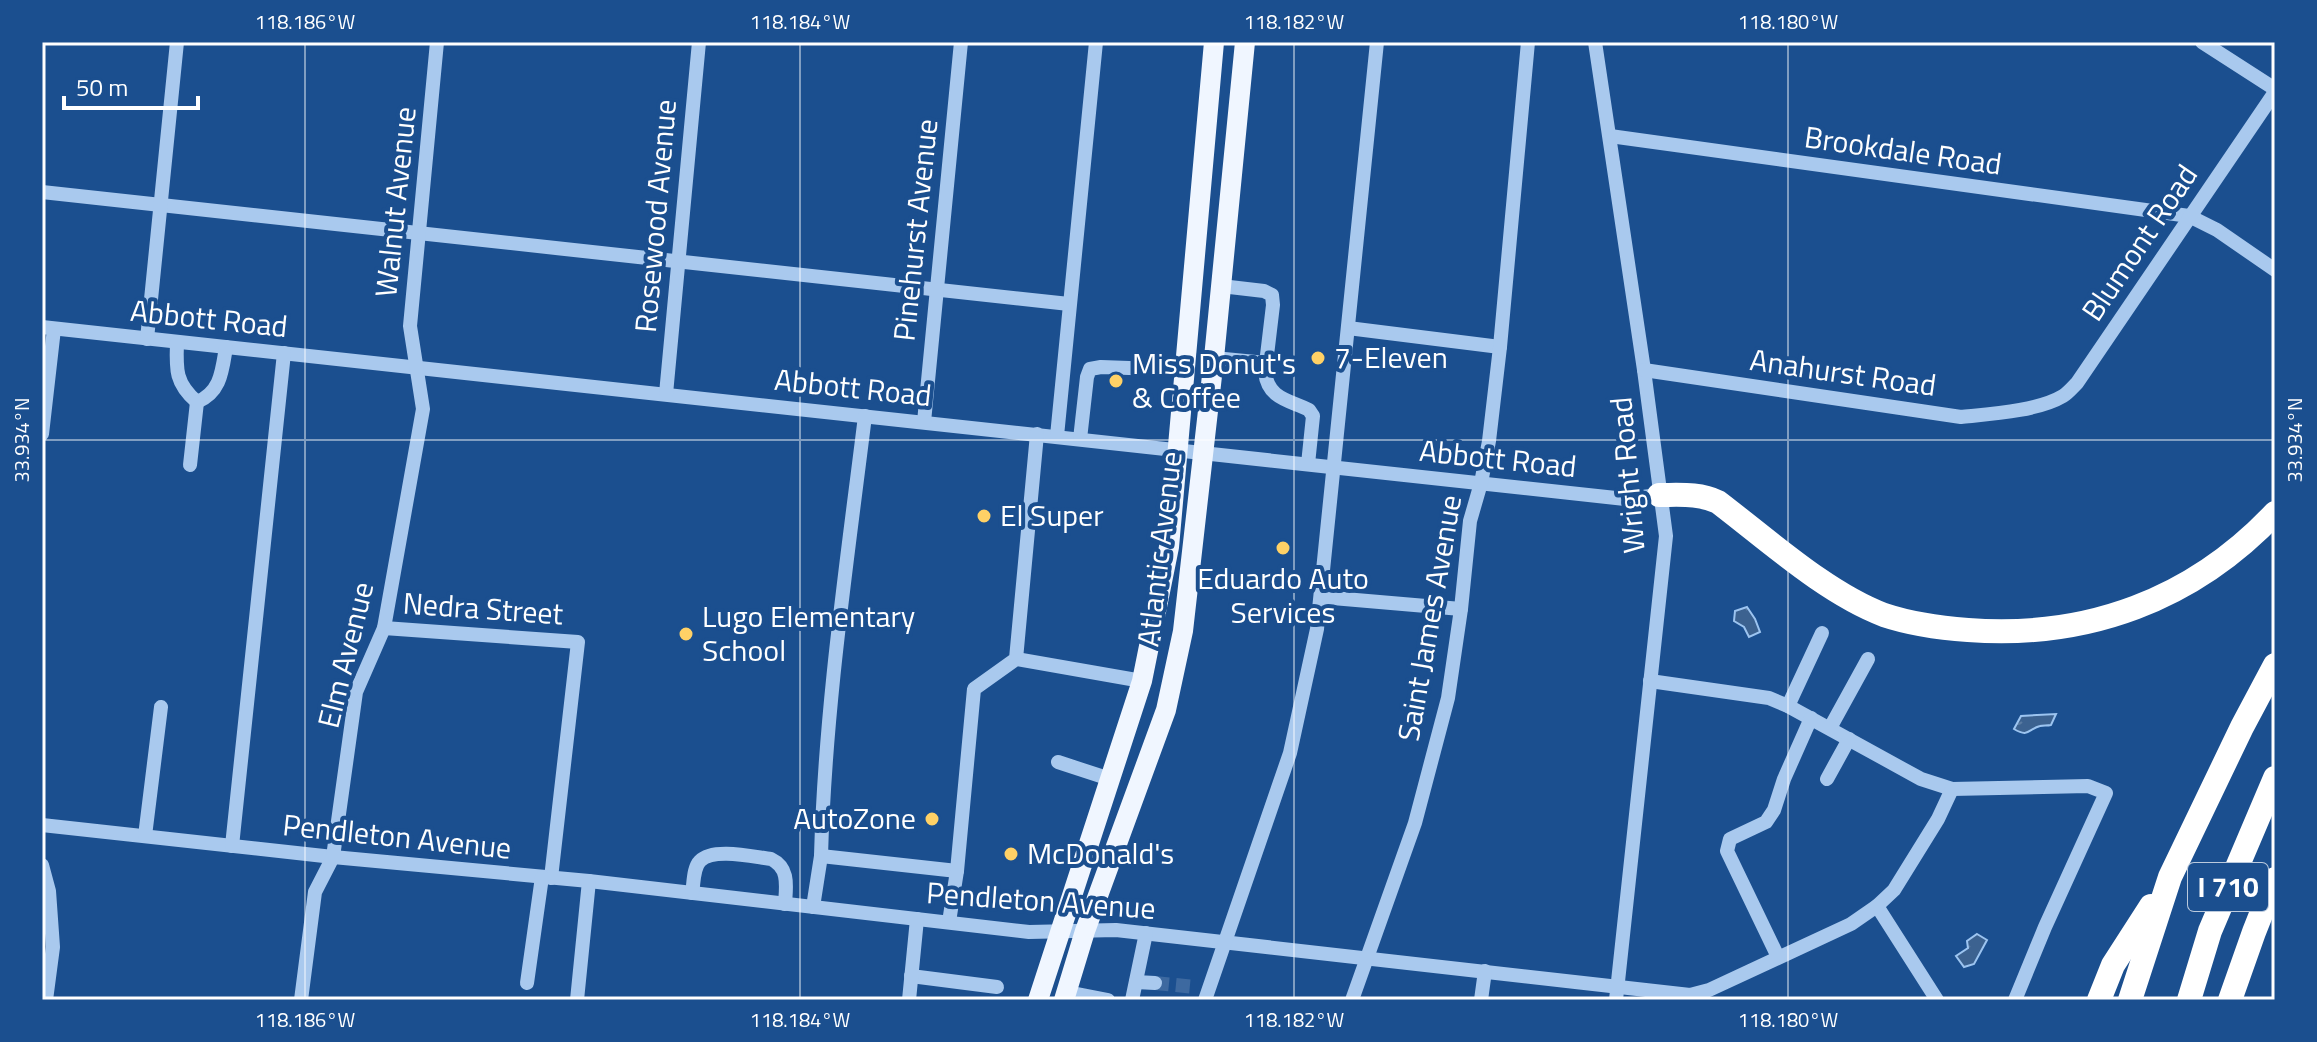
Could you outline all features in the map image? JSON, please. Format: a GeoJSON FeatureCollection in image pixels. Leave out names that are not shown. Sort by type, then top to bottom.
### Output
{"type":"FeatureCollection","features":[{"type":"Feature","properties":{"kind":"highway"},"geometry":{"type":"LineString","coordinates":[[1659,495],[1694,495],[1718,502],[1817,578],[1848,598],[1884,615],[1923,626],[1998,633],[2041,631],[2089,622],[2127,611],[2177,590],[2248,541],[2275,513]]}},
{"type":"Feature","properties":{"kind":"highway","name":"I 710"},"geometry":{"type":"LineString","coordinates":[[2130,1000],[2170,877],[2275,665]]}},
{"type":"Feature","properties":{"kind":"highway","name":"I 710"},"geometry":{"type":"LineString","coordinates":[[2189,1000],[2210,931],[2275,778]]}},
{"type":"Feature","properties":{"kind":"highway"},"geometry":{"type":"LineString","coordinates":[[2099,1000],[2113,965],[2170,877]]}},
{"type":"Feature","properties":{"kind":"highway"},"geometry":{"type":"LineString","coordinates":[[2230,1000],[2275,879]]}},
{"type":"Feature","properties":{"kind":"main road","name":"Atlantic Avenue"},"geometry":{"type":"LineString","coordinates":[[1038,1000],[1142,681],[1169,547],[1214,42]]}},
{"type":"Feature","properties":{"kind":"main road","name":"Atlantic Avenue"},"geometry":{"type":"LineString","coordinates":[[1066,996],[1085,931],[1166,710],[1183,631],[1245,42]]}},
{"type":"Feature","properties":{"kind":"street"},"geometry":{"type":"LineString","coordinates":[[147,339],[177,42]]}},
{"type":"Feature","properties":{"kind":"street","name":"Walnut Avenue"},"geometry":{"type":"LineString","coordinates":[[415,368],[410,326],[437,42]]}},
{"type":"Feature","properties":{"kind":"street","name":"Rosewood Avenue"},"geometry":{"type":"LineString","coordinates":[[666,394],[699,42]]}},
{"type":"Feature","properties":{"kind":"street","name":"Pinehurst Avenue"},"geometry":{"type":"LineString","coordinates":[[924,422],[961,42]]}},
{"type":"Feature","properties":{"kind":"street"},"geometry":{"type":"LineString","coordinates":[[1057,436],[1096,42]]}},
{"type":"Feature","properties":{"kind":"street"},"geometry":{"type":"LineString","coordinates":[[1203,992],[1225,942],[1290,753],[1304,696],[1321,597],[1377,42]]}},
{"type":"Feature","properties":{"kind":"street","name":"Saint James Avenue"},"geometry":{"type":"LineString","coordinates":[[1352,1000],[1419,809],[1448,698],[1470,521],[1488,452],[1528,42]]}},
{"type":"Feature","properties":{"kind":"street"},"geometry":{"type":"LineString","coordinates":[[1526,79],[1539,42]]}},
{"type":"Feature","properties":{"kind":"street","name":"Wright Road"},"geometry":{"type":"LineString","coordinates":[[1595,42],[1666,536],[1617,993]]}},
{"type":"Feature","properties":{"kind":"street"},"geometry":{"type":"LineString","coordinates":[[2202,42],[2275,90]]}},
{"type":"Feature","properties":{"kind":"street","name":"Blumont Road"},"geometry":{"type":"LineString","coordinates":[[2034,406],[2063,396],[2077,383],[2275,90]]}},
{"type":"Feature","properties":{"kind":"street","name":"Brookdale Road"},"geometry":{"type":"LineString","coordinates":[[1610,136],[2189,216]]}},
{"type":"Feature","properties":{"kind":"street"},"geometry":{"type":"LineString","coordinates":[[42,192],[1069,304]]}},
{"type":"Feature","properties":{"kind":"street"},"geometry":{"type":"LineString","coordinates":[[2189,216],[2217,230],[2275,270]]}},
{"type":"Feature","properties":{"kind":"street"},"geometry":{"type":"LineString","coordinates":[[1221,286],[1264,291],[1272,295],[1266,382],[1270,390],[1309,410],[1313,416],[1308,464]]}},
{"type":"Feature","properties":{"kind":"street"},"geometry":{"type":"LineString","coordinates":[[42,434],[48,328]]}},
{"type":"Feature","properties":{"kind":"street","name":"Abbott Road"},"geometry":{"type":"LineString","coordinates":[[48,328],[1625,499],[1659,495]]}},
{"type":"Feature","properties":{"kind":"street"},"geometry":{"type":"LineString","coordinates":[[1348,328],[1500,347]]}},
{"type":"Feature","properties":{"kind":"street"},"geometry":{"type":"LineString","coordinates":[[177,342],[178,378],[182,388],[197,402]]}},
{"type":"Feature","properties":{"kind":"street"},"geometry":{"type":"LineString","coordinates":[[197,402],[217,386],[226,347]]}},
{"type":"Feature","properties":{"kind":"street"},"geometry":{"type":"LineString","coordinates":[[232,846],[284,353]]}},
{"type":"Feature","properties":{"kind":"street"},"geometry":{"type":"LineString","coordinates":[[1214,358],[1266,363]]}},
{"type":"Feature","properties":{"kind":"street","name":"Elm Avenue"},"geometry":{"type":"LineString","coordinates":[[301,1000],[315,892],[333,857],[356,692],[384,628],[423,409],[415,368]]}},
{"type":"Feature","properties":{"kind":"street"},"geometry":{"type":"LineString","coordinates":[[1080,439],[1090,369],[1185,370]]}},
{"type":"Feature","properties":{"kind":"street","name":"Anahurst Road"},"geometry":{"type":"LineString","coordinates":[[1644,370],[1961,417],[2034,406]]}},
{"type":"Feature","properties":{"kind":"street"},"geometry":{"type":"LineString","coordinates":[[190,465],[197,402]]}},
{"type":"Feature","properties":{"kind":"street"},"geometry":{"type":"LineString","coordinates":[[813,907],[821,856],[826,759],[840,620],[865,416]]}},
{"type":"Feature","properties":{"kind":"street"},"geometry":{"type":"LineString","coordinates":[[1016,659],[1037,434]]}},
{"type":"Feature","properties":{"kind":"street"},"geometry":{"type":"LineString","coordinates":[[1321,597],[1461,609]]}},
{"type":"Feature","properties":{"kind":"street","name":"Nedra Street"},"geometry":{"type":"LineString","coordinates":[[384,628],[578,642],[546,877]]}},
{"type":"Feature","properties":{"kind":"street"},"geometry":{"type":"LineString","coordinates":[[1788,706],[1822,633]]}},
{"type":"Feature","properties":{"kind":"street"},"geometry":{"type":"LineString","coordinates":[[949,922],[957,871],[974,689],[1016,659],[1142,681]]}},
{"type":"Feature","properties":{"kind":"street"},"geometry":{"type":"LineString","coordinates":[[1830,728],[1868,659]]}},
{"type":"Feature","properties":{"kind":"street"},"geometry":{"type":"LineString","coordinates":[[1650,681],[1769,698],[1921,779],[1952,789],[2088,786],[2106,793],[2015,1000]]}},
{"type":"Feature","properties":{"kind":"street"},"geometry":{"type":"LineString","coordinates":[[145,836],[161,707]]}},
{"type":"Feature","properties":{"kind":"street"},"geometry":{"type":"LineString","coordinates":[[1778,957],[1727,851],[1730,839],[1766,822],[1774,810],[1811,718]]}},
{"type":"Feature","properties":{"kind":"street"},"geometry":{"type":"LineString","coordinates":[[1827,779],[1849,739]]}},
{"type":"Feature","properties":{"kind":"street"},"geometry":{"type":"LineString","coordinates":[[1058,762],[1110,779]]}},
{"type":"Feature","properties":{"kind":"street","name":"Pendleton Avenue"},"geometry":{"type":"LineString","coordinates":[[42,825],[589,881],[1029,932],[1116,930],[1146,933],[1485,971],[1617,993],[1690,995],[1709,990],[1851,924],[1877,906],[1894,890],[1938,819],[1952,789]]}},
{"type":"Feature","properties":{"kind":"street"},"geometry":{"type":"LineString","coordinates":[[692,893],[695,869],[699,861],[706,857],[717,853],[771,859],[784,871],[785,904]]}},
{"type":"Feature","properties":{"kind":"street"},"geometry":{"type":"LineString","coordinates":[[821,856],[957,871]]}},
{"type":"Feature","properties":{"kind":"street"},"geometry":{"type":"LineString","coordinates":[[42,865],[49,891],[53,947],[46,1000]]}},
{"type":"Feature","properties":{"kind":"street"},"geometry":{"type":"LineString","coordinates":[[527,983],[546,877]]}},
{"type":"Feature","properties":{"kind":"street"},"geometry":{"type":"LineString","coordinates":[[577,1000],[589,881]]}},
{"type":"Feature","properties":{"kind":"street"},"geometry":{"type":"LineString","coordinates":[[1877,906],[1937,1000]]}},
{"type":"Feature","properties":{"kind":"street"},"geometry":{"type":"LineString","coordinates":[[909,1000],[917,919]]}},
{"type":"Feature","properties":{"kind":"street"},"geometry":{"type":"LineString","coordinates":[[1132,1000],[1146,933]]}},
{"type":"Feature","properties":{"kind":"street"},"geometry":{"type":"LineString","coordinates":[[1481,1000],[1485,971]]}},
{"type":"Feature","properties":{"kind":"street"},"geometry":{"type":"LineString","coordinates":[[911,976],[997,987]]}},
{"type":"Feature","properties":{"kind":"street"},"geometry":{"type":"LineString","coordinates":[[1136,982],[1155,983]]}},
{"type":"Feature","properties":{"kind":"street"},"geometry":{"type":"LineString","coordinates":[[1066,996],[1108,1000]]}},
{"type":"Feature","properties":{"kind":"water"},"geometry":{"type":"Polygon","coordinates":[[[1747,607],[1760,632],[1749,637],[1744,627],[1734,621],[1735,611],[1747,607]]]}},
{"type":"Feature","properties":{"kind":"water"},"geometry":{"type":"Polygon","coordinates":[[[2056,714],[2051,725],[2040,726],[2026,733],[2014,729],[2021,716],[2056,714]]]}},
{"type":"Feature","properties":{"kind":"water"},"geometry":{"type":"Polygon","coordinates":[[[1977,934],[1987,940],[1974,964],[1964,967],[1956,956],[1968,948],[1967,941],[1977,934]]]}},
{"type":"Feature","properties":{"kind":"tunnel"},"geometry":{"type":"LineString","coordinates":[[1155,983],[1195,987]]}},
{"type":"Feature","properties":{"kind":"place","name":"7-Eleven"},"geometry":{"type":"Point","coordinates":[1318,358]}},
{"type":"Feature","properties":{"kind":"place","name":"Miss Donut's & Coffee"},"geometry":{"type":"Point","coordinates":[1116,381]}},
{"type":"Feature","properties":{"kind":"place","name":"El Super"},"geometry":{"type":"Point","coordinates":[984,516]}},
{"type":"Feature","properties":{"kind":"place","name":"Eduardo Auto Services"},"geometry":{"type":"Point","coordinates":[1283,548]}},
{"type":"Feature","properties":{"kind":"place","name":"Lugo Elementary School"},"geometry":{"type":"Point","coordinates":[686,634]}},
{"type":"Feature","properties":{"kind":"place","name":"AutoZone"},"geometry":{"type":"Point","coordinates":[932,819]}},
{"type":"Feature","properties":{"kind":"place","name":"McDonald's"},"geometry":{"type":"Point","coordinates":[1011,854]}}]}
